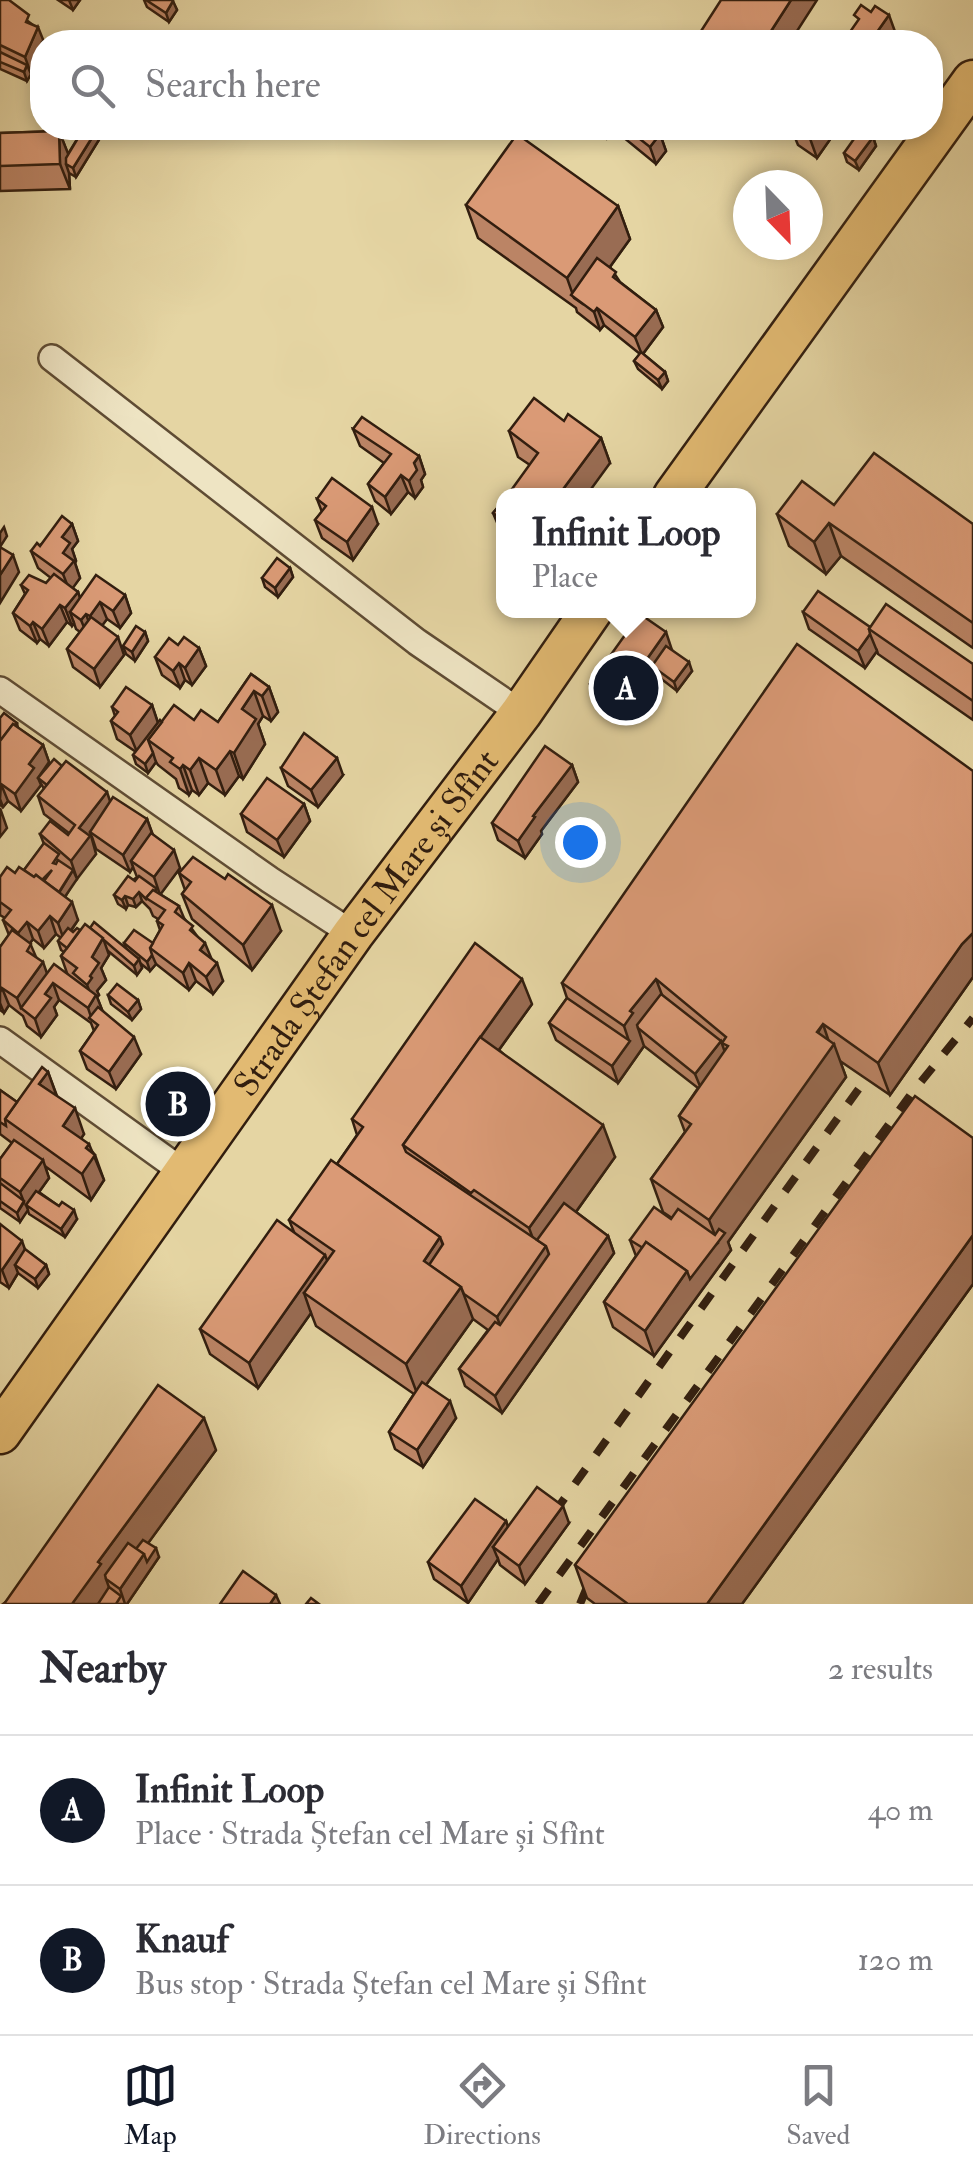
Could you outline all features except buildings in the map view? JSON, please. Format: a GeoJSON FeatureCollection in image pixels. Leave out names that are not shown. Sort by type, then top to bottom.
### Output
{"type":"FeatureCollection","features":[{"type":"Feature","properties":{"kind":"main road"},"geometry":{"type":"LineString","coordinates":[[943,123],[973,81]]}},
{"type":"Feature","properties":{"kind":"main road"},"geometry":{"type":"LineString","coordinates":[[680,488],[930,140]]}},
{"type":"Feature","properties":{"kind":"main road","name":"Strada Ștefan cel Mare și Sfînt"},"geometry":{"type":"LineString","coordinates":[[0,1433],[12,1392],[186,1174],[354,934],[586,618]]}},
{"type":"Feature","properties":{"kind":"street"},"geometry":{"type":"LineString","coordinates":[[52,358],[417,642],[520,713]]}},
{"type":"Feature","properties":{"kind":"street"},"geometry":{"type":"LineString","coordinates":[[0,690],[270,880],[354,934]]}},
{"type":"Feature","properties":{"kind":"street"},"geometry":{"type":"LineString","coordinates":[[0,1040],[186,1174]]}},
{"type":"Feature","properties":{"kind":"railway"},"geometry":{"type":"LineString","coordinates":[[538,1604],[911,1094],[973,1018]]}},
{"type":"Feature","properties":{"kind":"railway"},"geometry":{"type":"LineString","coordinates":[[554,1513],[868,1076]]}},
{"type":"Feature","properties":{"kind":"railway"},"geometry":{"type":"LineString","coordinates":[[580,1604],[595,1568]]}},
{"type":"Feature","properties":{"kind":"place","name":"Infinit Loop"},"geometry":{"type":"Point","coordinates":[626,688]}},
{"type":"Feature","properties":{"kind":"place","name":"Knauf"},"geometry":{"type":"Point","coordinates":[178,1104]}}]}
